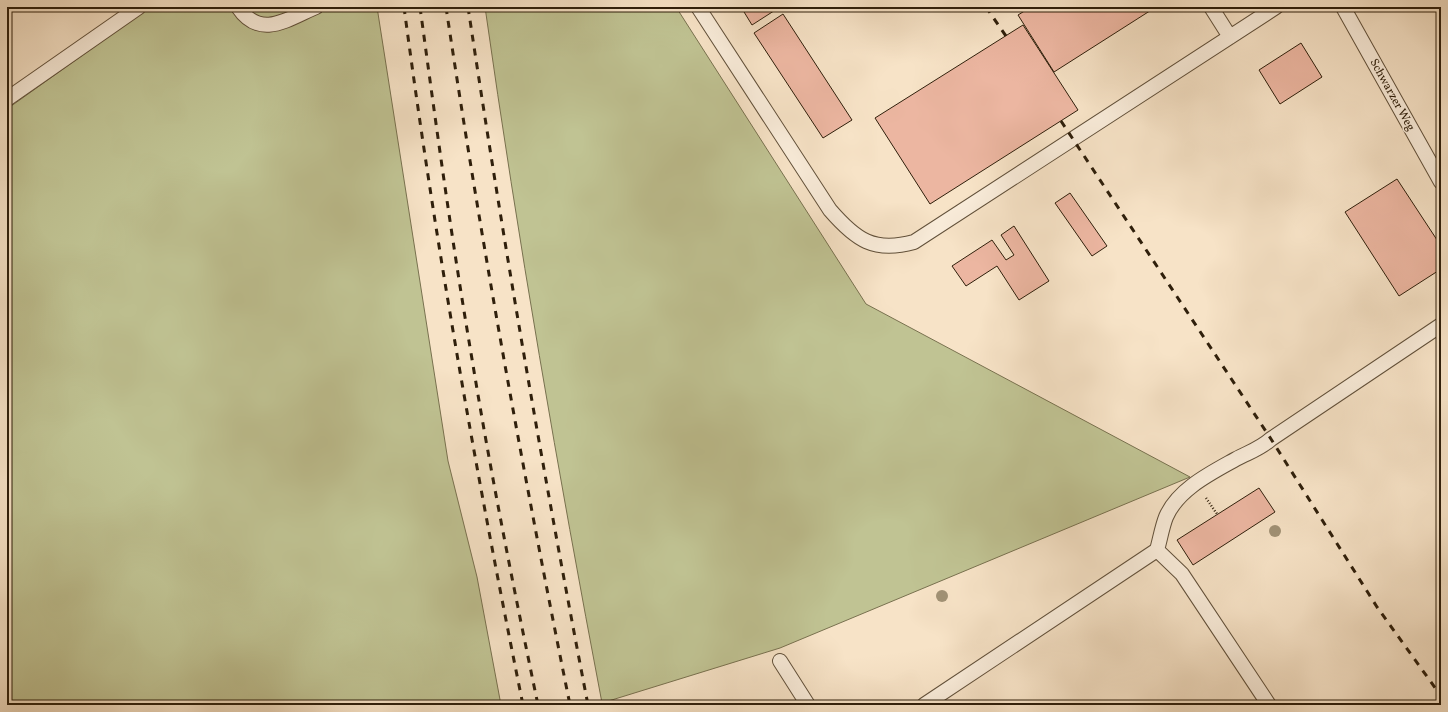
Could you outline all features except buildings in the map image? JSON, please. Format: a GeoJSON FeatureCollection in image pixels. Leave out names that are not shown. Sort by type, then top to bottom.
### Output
{"type":"FeatureCollection","features":[{"type":"Feature","properties":{"kind":"lane"},"geometry":{"type":"LineString","coordinates":[[7,99],[139,7]]}},
{"type":"Feature","properties":{"kind":"lane"},"geometry":{"type":"LineString","coordinates":[[238,7],[243,15],[255,24],[273,25],[316,7]]}},
{"type":"Feature","properties":{"kind":"lane"},"geometry":{"type":"LineString","coordinates":[[698,7],[830,210],[844,226],[859,238],[876,246],[896,247],[914,242],[1276,7]]}},
{"type":"Feature","properties":{"kind":"lane"},"geometry":{"type":"LineString","coordinates":[[1210,7],[1230,37]]}},
{"type":"Feature","properties":{"kind":"lane","name":"Schwarzer Weg"},"geometry":{"type":"LineString","coordinates":[[1343,7],[1441,182]]}},
{"type":"Feature","properties":{"kind":"lane"},"geometry":{"type":"LineString","coordinates":[[924,705],[1157,550],[1166,517],[1179,498],[1195,484],[1237,458],[1262,448],[1271,439],[1441,325]]}},
{"type":"Feature","properties":{"kind":"lane"},"geometry":{"type":"LineString","coordinates":[[1157,550],[1182,574],[1269,705]]}},
{"type":"Feature","properties":{"kind":"lane"},"geometry":{"type":"LineString","coordinates":[[780,661],[808,705]]}},
{"type":"Feature","properties":{"kind":"green space"},"geometry":{"type":"Polygon","coordinates":[[[150,7],[377,7],[448,461],[477,577],[501,705],[7,705],[7,109],[150,7]]]}},
{"type":"Feature","properties":{"kind":"green space"},"geometry":{"type":"Polygon","coordinates":[[[485,7],[676,7],[866,304],[1190,477],[780,648],[602,703],[539,356],[485,7]]]}},
{"type":"Feature","properties":{"kind":"railway"},"geometry":{"type":"LineString","coordinates":[[404,7],[443,270],[473,444],[523,705]]}},
{"type":"Feature","properties":{"kind":"railway"},"geometry":{"type":"LineString","coordinates":[[420,7],[451,227],[479,402],[503,532],[538,705]]}},
{"type":"Feature","properties":{"kind":"railway"},"geometry":{"type":"LineString","coordinates":[[446,7],[459,95],[504,357],[570,705]]}},
{"type":"Feature","properties":{"kind":"railway"},"geometry":{"type":"LineString","coordinates":[[468,7],[524,356],[588,705]]}},
{"type":"Feature","properties":{"kind":"railway"},"geometry":{"type":"LineString","coordinates":[[986,7],[1006,36]]}},
{"type":"Feature","properties":{"kind":"railway"},"geometry":{"type":"LineString","coordinates":[[1061,121],[1271,439],[1377,607],[1441,696]]}}]}
